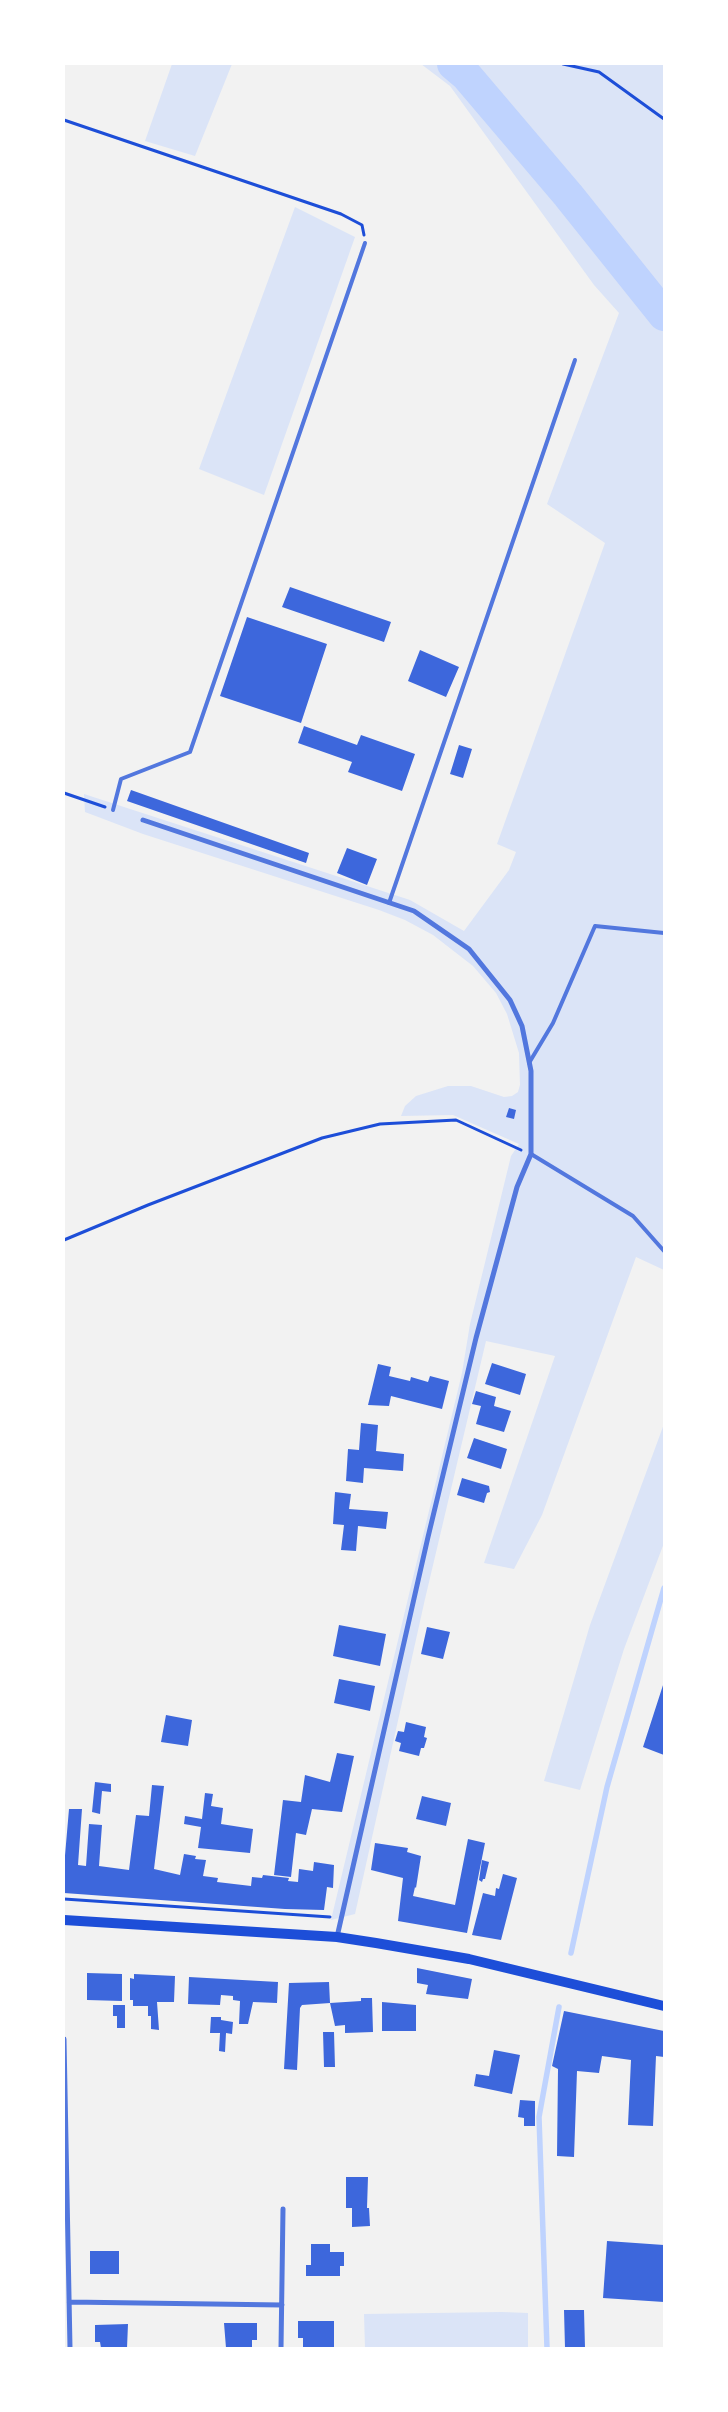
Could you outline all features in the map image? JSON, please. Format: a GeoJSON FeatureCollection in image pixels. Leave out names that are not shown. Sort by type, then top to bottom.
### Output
{"type":"FeatureCollection","features":[{"type":"Feature","properties":{"kind":"main road"},"geometry":{"type":"LineString","coordinates":[[64,1920],[337,1938],[470,1959],[664,2006]]}},
{"type":"Feature","properties":{"kind":"street"},"geometry":{"type":"LineString","coordinates":[[143,820],[414,912],[469,950],[510,1000],[522,1026],[530,1063],[530,1154],[517,1187],[476,1338],[340,1918],[337,1938]]}},
{"type":"Feature","properties":{"kind":"street"},"geometry":{"type":"LineString","coordinates":[[64,2039],[66,2247],[70,2348]]}},
{"type":"Feature","properties":{"kind":"street"},"geometry":{"type":"LineString","coordinates":[[281,2348],[283,2209]]}},
{"type":"Feature","properties":{"kind":"street"},"geometry":{"type":"LineString","coordinates":[[69,2302],[282,2305]]}},
{"type":"Feature","properties":{"kind":"lane"},"geometry":{"type":"LineString","coordinates":[[113,810],[121,779],[190,752],[365,243]]}},
{"type":"Feature","properties":{"kind":"lane"},"geometry":{"type":"LineString","coordinates":[[389,903],[575,360]]}},
{"type":"Feature","properties":{"kind":"lane"},"geometry":{"type":"LineString","coordinates":[[530,1063],[553,1023],[594,926],[664,934]]}},
{"type":"Feature","properties":{"kind":"lane"},"geometry":{"type":"LineString","coordinates":[[530,1154],[633,1216],[664,1251]]}},
{"type":"Feature","properties":{"kind":"path"},"geometry":{"type":"LineString","coordinates":[[563,64],[599,72],[664,119]]}},
{"type":"Feature","properties":{"kind":"path"},"geometry":{"type":"LineString","coordinates":[[64,120],[341,214],[362,225],[365,243]]}},
{"type":"Feature","properties":{"kind":"path"},"geometry":{"type":"LineString","coordinates":[[64,1240],[148,1205],[322,1138],[380,1124],[456,1120],[530,1154]]}},
{"type":"Feature","properties":{"kind":"path"},"geometry":{"type":"LineString","coordinates":[[64,1899],[340,1918]]}},
{"type":"Feature","properties":{"kind":"shaded area"},"geometry":{"type":"Polygon","coordinates":[[[172,64],[232,64],[195,156],[145,141],[172,64]]]}},
{"type":"Feature","properties":{"kind":"shaded area"},"geometry":{"type":"Polygon","coordinates":[[[421,64],[664,64],[664,1270],[636,1257],[542,1515],[514,1569],[484,1563],[555,1356],[486,1341],[425,1599],[355,1914],[331,1920],[462,1373],[470,1324],[511,1156],[519,1144],[453,1115],[401,1116],[405,1106],[416,1096],[448,1086],[471,1086],[504,1097],[512,1096],[518,1092],[520,1085],[519,1053],[507,1014],[496,993],[473,966],[433,935],[405,920],[379,910],[143,834],[85,812],[84,794],[410,900],[464,931],[509,870],[516,852],[497,844],[605,543],[547,504],[619,313],[594,285],[450,86],[421,64]]]}},
{"type":"Feature","properties":{"kind":"shaded area"},"geometry":{"type":"Polygon","coordinates":[[[295,207],[355,237],[264,495],[199,469],[295,207]]]}},
{"type":"Feature","properties":{"kind":"shaded area"},"geometry":{"type":"Polygon","coordinates":[[[664,1424],[664,1543],[624,1649],[580,1790],[544,1781],[590,1625],[664,1424]]]}},
{"type":"Feature","properties":{"kind":"shaded area"},"geometry":{"type":"Polygon","coordinates":[[[528,2313],[528,2348],[365,2348],[364,2314],[528,2313]]]}},
{"type":"Feature","properties":{"kind":"building"},"geometry":{"type":"Polygon","coordinates":[[[290,587],[391,622],[384,642],[282,607],[290,587]]]}},
{"type":"Feature","properties":{"kind":"building"},"geometry":{"type":"Polygon","coordinates":[[[247,617],[327,644],[301,723],[220,696],[247,617]]]}},
{"type":"Feature","properties":{"kind":"building"},"geometry":{"type":"Polygon","coordinates":[[[420,650],[459,667],[446,697],[408,681],[420,650]]]}},
{"type":"Feature","properties":{"kind":"building"},"geometry":{"type":"Polygon","coordinates":[[[304,726],[357,745],[361,735],[415,754],[402,791],[348,772],[352,762],[298,743],[304,726]]]}},
{"type":"Feature","properties":{"kind":"building"},"geometry":{"type":"Polygon","coordinates":[[[459,745],[472,749],[463,778],[450,774],[459,745]]]}},
{"type":"Feature","properties":{"kind":"building"},"geometry":{"type":"Polygon","coordinates":[[[131,790],[309,853],[306,863],[127,801],[131,790]]]}},
{"type":"Feature","properties":{"kind":"building"},"geometry":{"type":"Polygon","coordinates":[[[347,848],[377,859],[367,885],[337,873],[347,848]]]}},
{"type":"Feature","properties":{"kind":"building"},"geometry":{"type":"Polygon","coordinates":[[[509,1108],[516,1110],[514,1119],[506,1117],[509,1108]]]}},
{"type":"Feature","properties":{"kind":"building"},"geometry":{"type":"Polygon","coordinates":[[[492,1363],[526,1374],[520,1395],[485,1384],[492,1363]]]}},
{"type":"Feature","properties":{"kind":"building"},"geometry":{"type":"Polygon","coordinates":[[[378,1364],[391,1367],[389,1376],[410,1381],[411,1377],[428,1382],[430,1376],[449,1381],[442,1409],[391,1396],[389,1406],[368,1405],[378,1364]]]}},
{"type":"Feature","properties":{"kind":"building"},"geometry":{"type":"Polygon","coordinates":[[[476,1391],[496,1397],[494,1406],[511,1411],[504,1432],[476,1424],[481,1406],[472,1404],[476,1391]]]}},
{"type":"Feature","properties":{"kind":"building"},"geometry":{"type":"Polygon","coordinates":[[[361,1423],[378,1425],[376,1451],[404,1454],[403,1471],[364,1468],[363,1483],[346,1481],[348,1449],[359,1450],[361,1423]]]}},
{"type":"Feature","properties":{"kind":"building"},"geometry":{"type":"Polygon","coordinates":[[[474,1438],[507,1449],[501,1469],[467,1458],[474,1438]]]}},
{"type":"Feature","properties":{"kind":"building"},"geometry":{"type":"Polygon","coordinates":[[[462,1478],[489,1486],[490,1492],[487,1493],[484,1503],[457,1495],[462,1478]]]}},
{"type":"Feature","properties":{"kind":"building"},"geometry":{"type":"Polygon","coordinates":[[[335,1492],[351,1494],[349,1509],[388,1512],[386,1529],[358,1526],[356,1551],[341,1550],[344,1525],[333,1524],[335,1492]]]}},
{"type":"Feature","properties":{"kind":"building"},"geometry":{"type":"Polygon","coordinates":[[[339,1625],[386,1634],[380,1666],[333,1656],[339,1625]]]}},
{"type":"Feature","properties":{"kind":"building"},"geometry":{"type":"Polygon","coordinates":[[[427,1627],[450,1632],[443,1659],[421,1654],[427,1627]]]}},
{"type":"Feature","properties":{"kind":"building"},"geometry":{"type":"Polygon","coordinates":[[[339,1679],[375,1686],[370,1711],[334,1703],[339,1679]]]}},
{"type":"Feature","properties":{"kind":"building"},"geometry":{"type":"Polygon","coordinates":[[[664,1682],[664,1755],[643,1747],[664,1682]]]}},
{"type":"Feature","properties":{"kind":"building"},"geometry":{"type":"Polygon","coordinates":[[[166,1715],[192,1720],[188,1746],[161,1742],[166,1715]]]}},
{"type":"Feature","properties":{"kind":"building"},"geometry":{"type":"Polygon","coordinates":[[[406,1722],[426,1727],[424,1737],[427,1738],[419,1756],[399,1751],[401,1743],[395,1741],[398,1731],[404,1732],[406,1722]]]}},
{"type":"Feature","properties":{"kind":"building"},"geometry":{"type":"Polygon","coordinates":[[[337,1753],[354,1756],[342,1812],[312,1809],[306,1835],[296,1833],[291,1877],[274,1875],[283,1800],[301,1802],[305,1775],[330,1782],[337,1753]]]}},
{"type":"Feature","properties":{"kind":"building"},"geometry":{"type":"Polygon","coordinates":[[[95,1782],[111,1784],[111,1792],[102,1791],[100,1814],[92,1812],[95,1782]]]}},
{"type":"Feature","properties":{"kind":"building"},"geometry":{"type":"Polygon","coordinates":[[[152,1785],[164,1786],[154,1869],[180,1875],[184,1854],[196,1856],[195,1859],[206,1860],[203,1876],[218,1878],[217,1882],[251,1886],[252,1877],[262,1878],[263,1875],[289,1878],[288,1881],[298,1882],[299,1869],[313,1871],[314,1862],[334,1865],[333,1888],[327,1887],[324,1910],[285,1909],[64,1893],[64,1867],[69,1809],[82,1809],[78,1865],[86,1866],[89,1824],[102,1825],[99,1866],[129,1870],[136,1815],[149,1816],[152,1785]]]}},
{"type":"Feature","properties":{"kind":"building"},"geometry":{"type":"Polygon","coordinates":[[[205,1793],[213,1794],[211,1806],[223,1808],[221,1824],[253,1829],[250,1853],[198,1848],[201,1827],[184,1824],[185,1816],[202,1819],[205,1793]]]}},
{"type":"Feature","properties":{"kind":"building"},"geometry":{"type":"Polygon","coordinates":[[[422,1796],[451,1803],[446,1826],[416,1819],[422,1796]]]}},
{"type":"Feature","properties":{"kind":"building"},"geometry":{"type":"Polygon","coordinates":[[[468,1839],[485,1843],[467,1933],[398,1921],[403,1878],[371,1870],[375,1843],[408,1848],[407,1852],[421,1856],[413,1896],[455,1905],[468,1839]]]}},
{"type":"Feature","properties":{"kind":"building"},"geometry":{"type":"Polygon","coordinates":[[[482,1860],[489,1862],[485,1879],[482,1882],[479,1880],[482,1860]]]}},
{"type":"Feature","properties":{"kind":"building"},"geometry":{"type":"Polygon","coordinates":[[[503,1874],[517,1878],[501,1940],[472,1935],[483,1893],[495,1896],[496,1888],[499,1889],[503,1874]]]}},
{"type":"Feature","properties":{"kind":"building"},"geometry":{"type":"Polygon","coordinates":[[[417,1968],[472,1979],[468,1999],[426,1994],[428,1985],[417,1983],[417,1968]]]}},
{"type":"Feature","properties":{"kind":"building"},"geometry":{"type":"Polygon","coordinates":[[[87,1973],[122,1974],[122,2001],[87,2000],[87,1973]]]}},
{"type":"Feature","properties":{"kind":"building"},"geometry":{"type":"Polygon","coordinates":[[[134,1974],[175,1976],[174,2002],[157,2002],[159,2030],[151,2029],[151,2016],[148,2016],[148,2006],[133,2006],[133,2000],[130,2000],[130,1978],[134,1979],[134,1974]]]}},
{"type":"Feature","properties":{"kind":"building"},"geometry":{"type":"Polygon","coordinates":[[[189,1977],[278,1982],[277,2003],[253,2002],[248,2024],[239,2024],[240,2001],[233,2000],[233,1996],[221,1995],[220,2005],[188,2004],[189,1977]]]}},
{"type":"Feature","properties":{"kind":"building"},"geometry":{"type":"Polygon","coordinates":[[[329,1982],[330,2003],[302,2005],[300,2008],[297,2070],[284,2069],[289,1983],[329,1982]]]}},
{"type":"Feature","properties":{"kind":"building"},"geometry":{"type":"Polygon","coordinates":[[[361,1998],[372,1998],[373,2032],[345,2033],[345,2025],[335,2026],[330,2003],[361,2001],[361,1998]]]}},
{"type":"Feature","properties":{"kind":"building"},"geometry":{"type":"Polygon","coordinates":[[[382,2002],[416,2005],[416,2031],[382,2031],[382,2002]]]}},
{"type":"Feature","properties":{"kind":"building"},"geometry":{"type":"Polygon","coordinates":[[[113,2005],[125,2005],[125,2028],[117,2028],[117,2016],[113,2016],[113,2005]]]}},
{"type":"Feature","properties":{"kind":"building"},"geometry":{"type":"Polygon","coordinates":[[[564,2011],[664,2031],[664,2057],[656,2056],[653,2126],[628,2125],[631,2060],[602,2056],[599,2073],[577,2071],[574,2157],[557,2156],[558,2069],[552,2066],[564,2011]]]}},
{"type":"Feature","properties":{"kind":"building"},"geometry":{"type":"Polygon","coordinates":[[[211,2017],[221,2017],[221,2020],[233,2022],[232,2034],[226,2033],[225,2052],[219,2051],[220,2033],[210,2033],[211,2017]]]}},
{"type":"Feature","properties":{"kind":"building"},"geometry":{"type":"Polygon","coordinates":[[[323,2032],[334,2032],[335,2067],[324,2067],[323,2032]]]}},
{"type":"Feature","properties":{"kind":"building"},"geometry":{"type":"Polygon","coordinates":[[[494,2050],[520,2055],[512,2094],[474,2086],[476,2074],[489,2076],[494,2050]]]}},
{"type":"Feature","properties":{"kind":"building"},"geometry":{"type":"Polygon","coordinates":[[[520,2100],[535,2101],[535,2126],[524,2126],[524,2118],[518,2117],[520,2100]]]}},
{"type":"Feature","properties":{"kind":"building"},"geometry":{"type":"Polygon","coordinates":[[[346,2177],[368,2177],[367,2208],[369,2208],[370,2226],[352,2227],[352,2208],[346,2208],[346,2177]]]}},
{"type":"Feature","properties":{"kind":"building"},"geometry":{"type":"Polygon","coordinates":[[[607,2241],[664,2245],[664,2302],[603,2298],[607,2241]]]}},
{"type":"Feature","properties":{"kind":"building"},"geometry":{"type":"Polygon","coordinates":[[[311,2244],[330,2244],[330,2252],[344,2252],[344,2266],[340,2266],[340,2276],[306,2276],[306,2265],[311,2265],[311,2244]]]}},
{"type":"Feature","properties":{"kind":"building"},"geometry":{"type":"Polygon","coordinates":[[[90,2251],[119,2251],[119,2274],[90,2274],[90,2251]]]}},
{"type":"Feature","properties":{"kind":"building"},"geometry":{"type":"Polygon","coordinates":[[[564,2310],[584,2310],[585,2348],[565,2348],[564,2310]]]}},
{"type":"Feature","properties":{"kind":"building"},"geometry":{"type":"Polygon","coordinates":[[[298,2321],[334,2321],[334,2348],[303,2348],[303,2338],[298,2338],[298,2321]]]}},
{"type":"Feature","properties":{"kind":"building"},"geometry":{"type":"Polygon","coordinates":[[[224,2323],[257,2323],[257,2340],[252,2340],[252,2348],[226,2348],[224,2323]]]}},
{"type":"Feature","properties":{"kind":"building"},"geometry":{"type":"Polygon","coordinates":[[[128,2324],[127,2348],[101,2348],[100,2342],[95,2342],[95,2325],[128,2324]]]}},
{"type":"Feature","properties":{"kind":"waterway"},"geometry":{"type":"LineString","coordinates":[[453,64],[466,75],[568,195],[664,315]]}},
{"type":"Feature","properties":{"kind":"waterway"},"geometry":{"type":"LineString","coordinates":[[571,1953],[607,1787],[664,1588]]}},
{"type":"Feature","properties":{"kind":"waterway"},"geometry":{"type":"LineString","coordinates":[[547,2348],[539,2117],[559,2007]]}}]}
